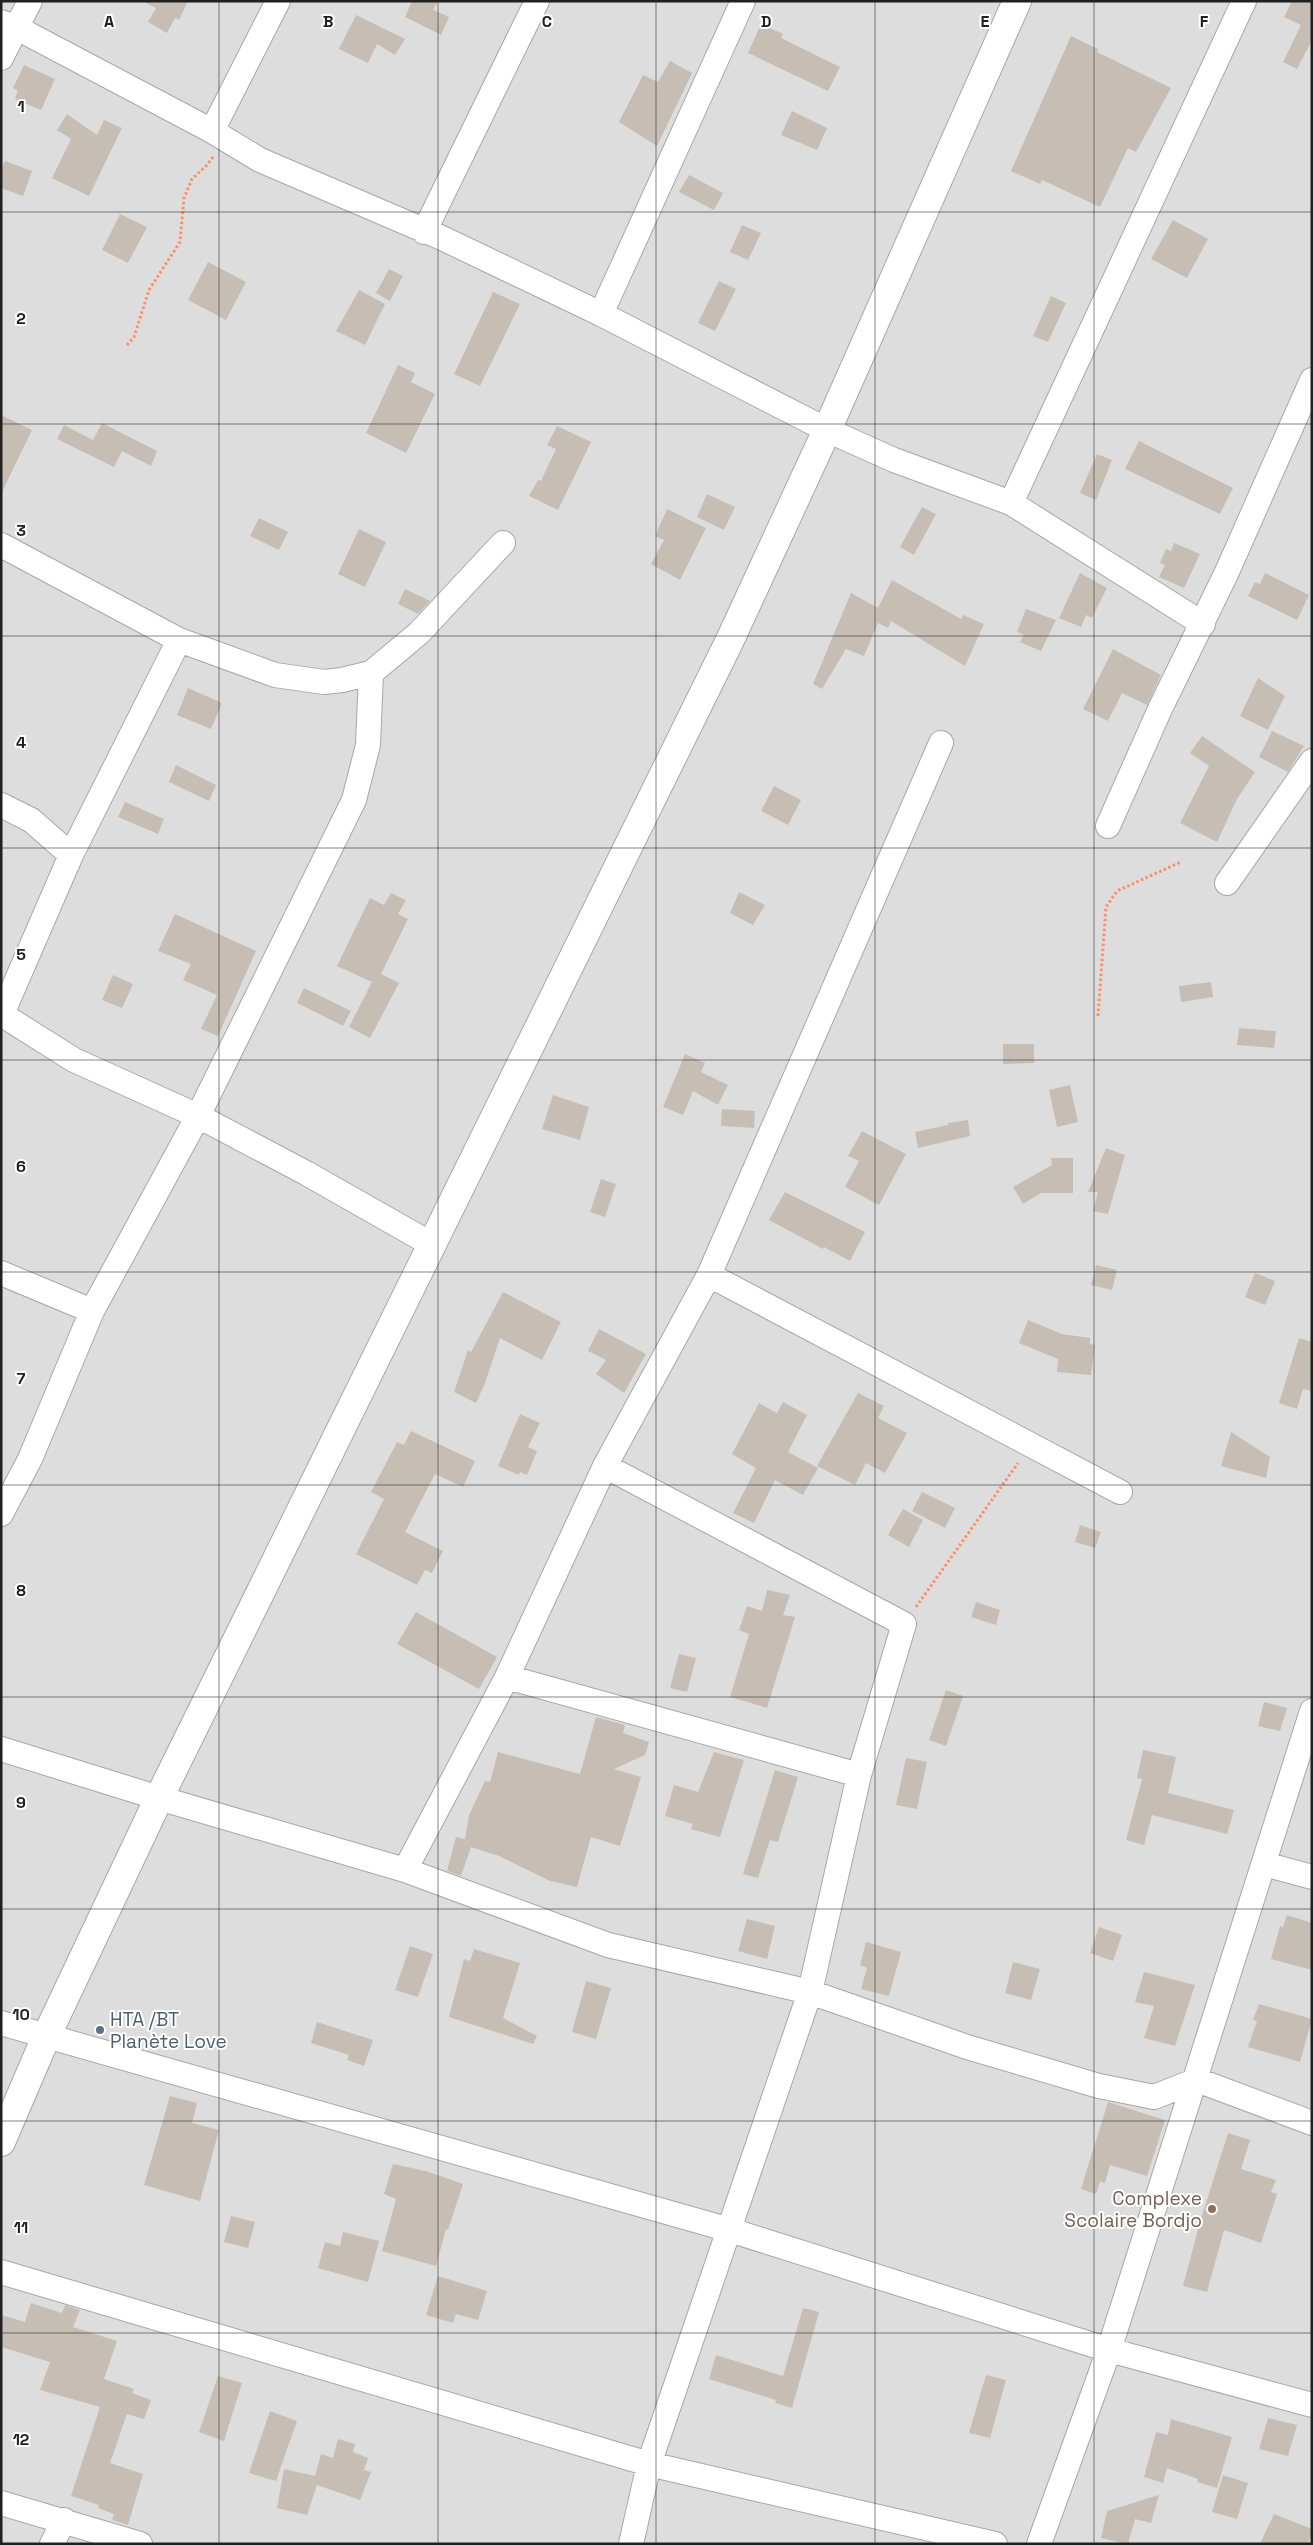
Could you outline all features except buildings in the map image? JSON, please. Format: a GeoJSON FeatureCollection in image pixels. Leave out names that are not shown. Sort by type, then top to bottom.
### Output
{"type":"FeatureCollection","features":[{"type":"Feature","properties":{"kind":"street"},"geometry":{"type":"LineString","coordinates":[[1,58],[9,25],[30,1]]}},
{"type":"Feature","properties":{"kind":"street"},"geometry":{"type":"LineString","coordinates":[[218,135],[278,1]]}},
{"type":"Feature","properties":{"kind":"street"},"geometry":{"type":"LineString","coordinates":[[424,232],[537,1]]}},
{"type":"Feature","properties":{"kind":"street"},"geometry":{"type":"LineString","coordinates":[[1,2142],[46,2037],[159,1798],[730,640],[827,430],[1016,1]]}},
{"type":"Feature","properties":{"kind":"street"},"geometry":{"type":"LineString","coordinates":[[1010,503],[1244,1]]}},
{"type":"Feature","properties":{"kind":"street"},"geometry":{"type":"LineString","coordinates":[[601,314],[741,2]]}},
{"type":"Feature","properties":{"kind":"street"},"geometry":{"type":"LineString","coordinates":[[9,25],[218,135],[260,160],[424,232],[601,314],[827,430],[894,460],[1010,503],[1203,624]]}},
{"type":"Feature","properties":{"kind":"street"},"geometry":{"type":"LineString","coordinates":[[1108,826],[1160,709],[1203,624],[1312,380]]}},
{"type":"Feature","properties":{"kind":"street"},"geometry":{"type":"LineString","coordinates":[[1,545],[179,640],[275,675],[312,682],[342,680],[371,672],[419,633],[503,543]]}},
{"type":"Feature","properties":{"kind":"street"},"geometry":{"type":"LineString","coordinates":[[179,640],[71,855],[2,1014],[74,1060],[198,1116],[306,1173],[431,1244]]}},
{"type":"Feature","properties":{"kind":"street"},"geometry":{"type":"LineString","coordinates":[[1,1514],[30,1459],[92,1311],[198,1116],[354,800],[368,745],[371,672]]}},
{"type":"Feature","properties":{"kind":"street"},"geometry":{"type":"LineString","coordinates":[[405,1870],[507,1678],[605,1466],[710,1274],[941,743]]}},
{"type":"Feature","properties":{"kind":"street"},"geometry":{"type":"LineString","coordinates":[[1227,883],[1312,761]]}},
{"type":"Feature","properties":{"kind":"street"},"geometry":{"type":"LineString","coordinates":[[1,804],[30,820],[71,855]]}},
{"type":"Feature","properties":{"kind":"street"},"geometry":{"type":"LineString","coordinates":[[1,1273],[92,1311]]}},
{"type":"Feature","properties":{"kind":"street"},"geometry":{"type":"LineString","coordinates":[[710,1274],[1030,1446],[1120,1492]]}},
{"type":"Feature","properties":{"kind":"street"},"geometry":{"type":"LineString","coordinates":[[605,1466],[904,1624],[859,1775],[810,1992],[650,2464],[631,2544]]}},
{"type":"Feature","properties":{"kind":"street"},"geometry":{"type":"LineString","coordinates":[[507,1678],[859,1775]]}},
{"type":"Feature","properties":{"kind":"street"},"geometry":{"type":"LineString","coordinates":[[1038,2544],[1109,2350],[1197,2080],[1312,1711]]}},
{"type":"Feature","properties":{"kind":"street"},"geometry":{"type":"LineString","coordinates":[[1,1749],[159,1798],[405,1870],[608,1945],[810,1992],[967,2047],[1099,2086],[1154,2097],[1197,2080],[1312,2123]]}},
{"type":"Feature","properties":{"kind":"street"},"geometry":{"type":"LineString","coordinates":[[1264,1864],[1312,1877]]}},
{"type":"Feature","properties":{"kind":"street"},"geometry":{"type":"LineString","coordinates":[[1,2023],[730,2230],[1109,2350],[1312,2405]]}},
{"type":"Feature","properties":{"kind":"street"},"geometry":{"type":"LineString","coordinates":[[1,2272],[650,2464],[995,2544]]}},
{"type":"Feature","properties":{"kind":"street"},"geometry":{"type":"LineString","coordinates":[[1,2503],[64,2520],[140,2544]]}},
{"type":"Feature","properties":{"kind":"street"},"geometry":{"type":"LineString","coordinates":[[52,2544],[64,2520]]}},
{"type":"Feature","properties":{"kind":"path"},"geometry":{"type":"LineString","coordinates":[[127,345],[137,330],[149,290],[180,242],[184,198],[192,179],[207,165],[218,135]]}},
{"type":"Feature","properties":{"kind":"path"},"geometry":{"type":"LineString","coordinates":[[1098,1016],[1106,907],[1117,891],[1182,862]]}},
{"type":"Feature","properties":{"kind":"path"},"geometry":{"type":"LineString","coordinates":[[904,1624],[1030,1446]]}},
{"type":"Feature","properties":{"kind":"shaded area"},"geometry":{"type":"Polygon","coordinates":[[[1,1],[1312,1],[1312,2544],[1,2544],[1,1]]]}},
{"type":"Feature","properties":{"kind":"place","name":"HTA /BT Planète Love"},"geometry":{"type":"Point","coordinates":[100,2030]}},
{"type":"Feature","properties":{"kind":"place","name":"Complexe Scolaire Bordjo"},"geometry":{"type":"Point","coordinates":[1212,2209]}}]}
